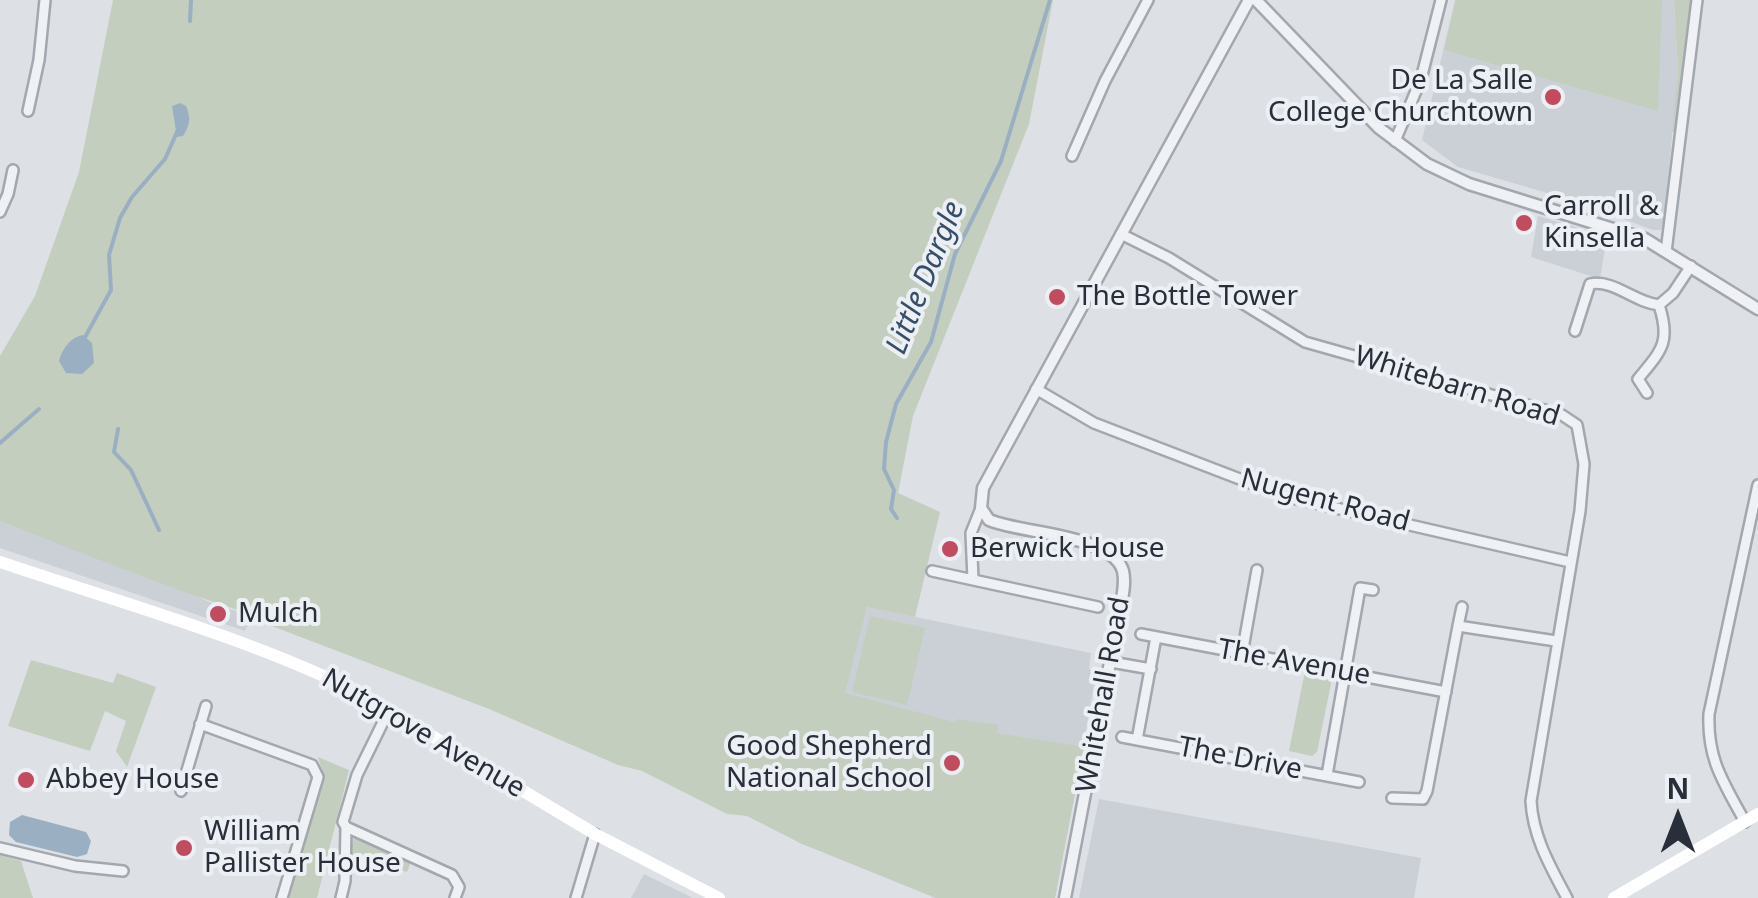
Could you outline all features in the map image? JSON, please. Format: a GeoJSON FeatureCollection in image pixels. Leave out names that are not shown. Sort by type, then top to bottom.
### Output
{"type":"FeatureCollection","features":[{"type":"Feature","properties":{"kind":"main road","name":"Nutgrove Avenue"},"geometry":{"type":"LineString","coordinates":[[0,562],[320,674],[388,710],[595,834],[719,898]]}},
{"type":"Feature","properties":{"kind":"main road"},"geometry":{"type":"LineString","coordinates":[[1614,898],[1752,818]]}},
{"type":"Feature","properties":{"kind":"street"},"geometry":{"type":"LineString","coordinates":[[28,111],[46,0]]}},
{"type":"Feature","properties":{"kind":"street"},"geometry":{"type":"LineString","coordinates":[[1072,156],[1098,94],[1148,0]]}},
{"type":"Feature","properties":{"kind":"street"},"geometry":{"type":"LineString","coordinates":[[974,579],[971,533],[981,508],[982,488],[1248,0]]}},
{"type":"Feature","properties":{"kind":"street"},"geometry":{"type":"LineString","coordinates":[[1256,0],[1394,141],[1428,164],[1469,184],[1645,239],[1758,309]]}},
{"type":"Feature","properties":{"kind":"street"},"geometry":{"type":"LineString","coordinates":[[1394,141],[1420,79],[1441,0]]}},
{"type":"Feature","properties":{"kind":"street"},"geometry":{"type":"LineString","coordinates":[[1666,252],[1697,0]]}},
{"type":"Feature","properties":{"kind":"street"},"geometry":{"type":"LineString","coordinates":[[0,212],[13,170]]}},
{"type":"Feature","properties":{"kind":"street","name":"Whitebarn Road"},"geometry":{"type":"LineString","coordinates":[[1121,234],[1169,258],[1305,342],[1562,415],[1577,425],[1584,464],[1531,801],[1532,822],[1567,898]]}},
{"type":"Feature","properties":{"kind":"street"},"geometry":{"type":"LineString","coordinates":[[1575,330],[1587,289],[1595,282],[1659,305],[1673,293],[1691,266]]}},
{"type":"Feature","properties":{"kind":"street"},"geometry":{"type":"LineString","coordinates":[[1647,393],[1638,379],[1663,347],[1666,336],[1659,305]]}},
{"type":"Feature","properties":{"kind":"street"},"geometry":{"type":"LineString","coordinates":[[1580,316],[1594,320]]}},
{"type":"Feature","properties":{"kind":"street","name":"Nugent Road"},"geometry":{"type":"LineString","coordinates":[[1036,389],[1123,435],[1284,496],[1570,562]]}},
{"type":"Feature","properties":{"kind":"street"},"geometry":{"type":"LineString","coordinates":[[1752,818],[1712,761],[1708,728],[1758,484]]}},
{"type":"Feature","properties":{"kind":"street","name":"Whitehall Road"},"geometry":{"type":"LineString","coordinates":[[981,508],[984,516],[998,524],[1103,548],[1122,568],[1124,588],[1065,898]]}},
{"type":"Feature","properties":{"kind":"street"},"geometry":{"type":"LineString","coordinates":[[1242,654],[1257,570]]}},
{"type":"Feature","properties":{"kind":"street"},"geometry":{"type":"LineString","coordinates":[[932,571],[1098,606]]}},
{"type":"Feature","properties":{"kind":"street"},"geometry":{"type":"LineString","coordinates":[[1327,775],[1360,588],[1373,590]]}},
{"type":"Feature","properties":{"kind":"street"},"geometry":{"type":"LineString","coordinates":[[1392,798],[1423,799],[1462,607]]}},
{"type":"Feature","properties":{"kind":"street"},"geometry":{"type":"LineString","coordinates":[[1458,626],[1556,641]]}},
{"type":"Feature","properties":{"kind":"street","name":"The Avenue"},"geometry":{"type":"LineString","coordinates":[[1141,634],[1446,692]]}},
{"type":"Feature","properties":{"kind":"street"},"geometry":{"type":"LineString","coordinates":[[1137,740],[1156,637]]}},
{"type":"Feature","properties":{"kind":"street"},"geometry":{"type":"LineString","coordinates":[[1110,662],[1151,669]]}},
{"type":"Feature","properties":{"kind":"street"},"geometry":{"type":"LineString","coordinates":[[180,791],[206,706]]}},
{"type":"Feature","properties":{"kind":"street"},"geometry":{"type":"LineString","coordinates":[[341,898],[345,880],[344,815],[388,710]]}},
{"type":"Feature","properties":{"kind":"street"},"geometry":{"type":"LineString","coordinates":[[200,724],[312,764],[318,777],[282,898]]}},
{"type":"Feature","properties":{"kind":"street","name":"The Drive"},"geometry":{"type":"LineString","coordinates":[[1122,737],[1358,782]]}},
{"type":"Feature","properties":{"kind":"street"},"geometry":{"type":"LineString","coordinates":[[346,828],[452,875],[458,887],[455,898]]}},
{"type":"Feature","properties":{"kind":"street"},"geometry":{"type":"LineString","coordinates":[[576,898],[595,834]]}},
{"type":"Feature","properties":{"kind":"street"},"geometry":{"type":"LineString","coordinates":[[0,848],[75,866],[123,871]]}},
{"type":"Feature","properties":{"kind":"shaded area","name":"De La Salle College Churchtown"},"geometry":{"type":"Polygon","coordinates":[[[1455,0],[1674,0],[1678,71],[1661,230],[1458,167],[1422,140],[1455,0]]]}},
{"type":"Feature","properties":{"kind":"shaded area"},"geometry":{"type":"Polygon","coordinates":[[[1538,216],[1607,236],[1600,279],[1531,257],[1538,216]]]}},
{"type":"Feature","properties":{"kind":"shaded area"},"geometry":{"type":"Polygon","coordinates":[[[0,521],[251,618],[245,631],[0,548],[0,521]]]}},
{"type":"Feature","properties":{"kind":"shaded area","name":"Good Shepherd National School"},"geometry":{"type":"Polygon","coordinates":[[[867,607],[1091,653],[1089,669],[1096,675],[1055,898],[936,898],[800,843],[867,607]]]}},
{"type":"Feature","properties":{"kind":"shaded area"},"geometry":{"type":"Polygon","coordinates":[[[1099,799],[1421,858],[1414,898],[1079,898],[1099,799]]]}},
{"type":"Feature","properties":{"kind":"shaded area"},"geometry":{"type":"Polygon","coordinates":[[[646,875],[693,898],[631,898],[646,875]]]}},
{"type":"Feature","properties":{"kind":"green space"},"geometry":{"type":"Polygon","coordinates":[[[113,0],[1053,0],[1029,124],[913,416],[898,493],[940,512],[915,617],[867,607],[845,693],[954,722],[958,719],[998,725],[997,733],[1084,747],[1055,898],[936,898],[800,843],[747,816],[727,814],[642,771],[618,765],[489,709],[0,521],[0,356],[35,296],[79,172],[113,0]]]}},
{"type":"Feature","properties":{"kind":"green space"},"geometry":{"type":"Polygon","coordinates":[[[1456,0],[1662,0],[1658,111],[1444,50],[1456,0]]]}},
{"type":"Feature","properties":{"kind":"green space"},"geometry":{"type":"Polygon","coordinates":[[[1674,0],[1693,0],[1678,132],[1672,132],[1678,71],[1674,0]]]}},
{"type":"Feature","properties":{"kind":"green space"},"geometry":{"type":"Polygon","coordinates":[[[870,616],[925,628],[907,705],[852,692],[870,616]]]}},
{"type":"Feature","properties":{"kind":"green space"},"geometry":{"type":"Polygon","coordinates":[[[31,660],[113,683],[117,673],[156,687],[127,767],[116,751],[126,721],[105,711],[90,751],[8,726],[31,660]]]}},
{"type":"Feature","properties":{"kind":"green space"},"geometry":{"type":"Polygon","coordinates":[[[1305,671],[1329,676],[1331,684],[1317,752],[1312,756],[1289,751],[1305,671]]]}},
{"type":"Feature","properties":{"kind":"green space"},"geometry":{"type":"Polygon","coordinates":[[[318,757],[349,770],[317,898],[288,898],[324,777],[318,757]]]}},
{"type":"Feature","properties":{"kind":"green space"},"geometry":{"type":"Polygon","coordinates":[[[354,838],[411,862],[407,872],[371,861],[351,861],[348,856],[354,838]]]}},
{"type":"Feature","properties":{"kind":"green space"},"geometry":{"type":"Polygon","coordinates":[[[0,855],[21,861],[33,898],[0,898],[0,855]]]}},
{"type":"Feature","properties":{"kind":"water"},"geometry":{"type":"Polygon","coordinates":[[[172,106],[186,106],[189,121],[183,136],[177,137],[172,106]]]}},
{"type":"Feature","properties":{"kind":"water"},"geometry":{"type":"Polygon","coordinates":[[[83,335],[92,343],[94,363],[82,374],[66,373],[59,361],[62,353],[70,341],[83,335]]]}},
{"type":"Feature","properties":{"kind":"water"},"geometry":{"type":"Polygon","coordinates":[[[22,815],[86,832],[91,841],[87,854],[77,857],[16,842],[9,835],[10,822],[22,815]]]}},
{"type":"Feature","properties":{"kind":"waterway"},"geometry":{"type":"LineString","coordinates":[[190,21],[191,0]]}},
{"type":"Feature","properties":{"kind":"waterway","name":"Little Dargle"},"geometry":{"type":"LineString","coordinates":[[897,518],[891,509],[894,490],[884,469],[896,404],[931,342],[955,254],[1001,161],[1050,0]]}},
{"type":"Feature","properties":{"kind":"waterway"},"geometry":{"type":"LineString","coordinates":[[84,339],[111,290],[109,255],[120,218],[132,197],[165,159],[177,132]]}},
{"type":"Feature","properties":{"kind":"waterway"},"geometry":{"type":"LineString","coordinates":[[0,443],[39,409]]}},
{"type":"Feature","properties":{"kind":"waterway"},"geometry":{"type":"LineString","coordinates":[[118,429],[114,452],[131,470],[159,530]]}},
{"type":"Feature","properties":{"kind":"place","name":"De La Salle College Churchtown"},"geometry":{"type":"Point","coordinates":[1553,97]}},
{"type":"Feature","properties":{"kind":"place","name":"Carroll & Kinsella"},"geometry":{"type":"Point","coordinates":[1524,223]}},
{"type":"Feature","properties":{"kind":"place","name":"The Bottle Tower"},"geometry":{"type":"Point","coordinates":[1057,297]}},
{"type":"Feature","properties":{"kind":"place","name":"Berwick House"},"geometry":{"type":"Point","coordinates":[950,549]}},
{"type":"Feature","properties":{"kind":"place","name":"Mulch"},"geometry":{"type":"Point","coordinates":[218,614]}},
{"type":"Feature","properties":{"kind":"place","name":"Good Shepherd National School"},"geometry":{"type":"Point","coordinates":[952,763]}},
{"type":"Feature","properties":{"kind":"place","name":"Abbey House"},"geometry":{"type":"Point","coordinates":[26,780]}},
{"type":"Feature","properties":{"kind":"place","name":"William Pallister House"},"geometry":{"type":"Point","coordinates":[184,848]}}]}
